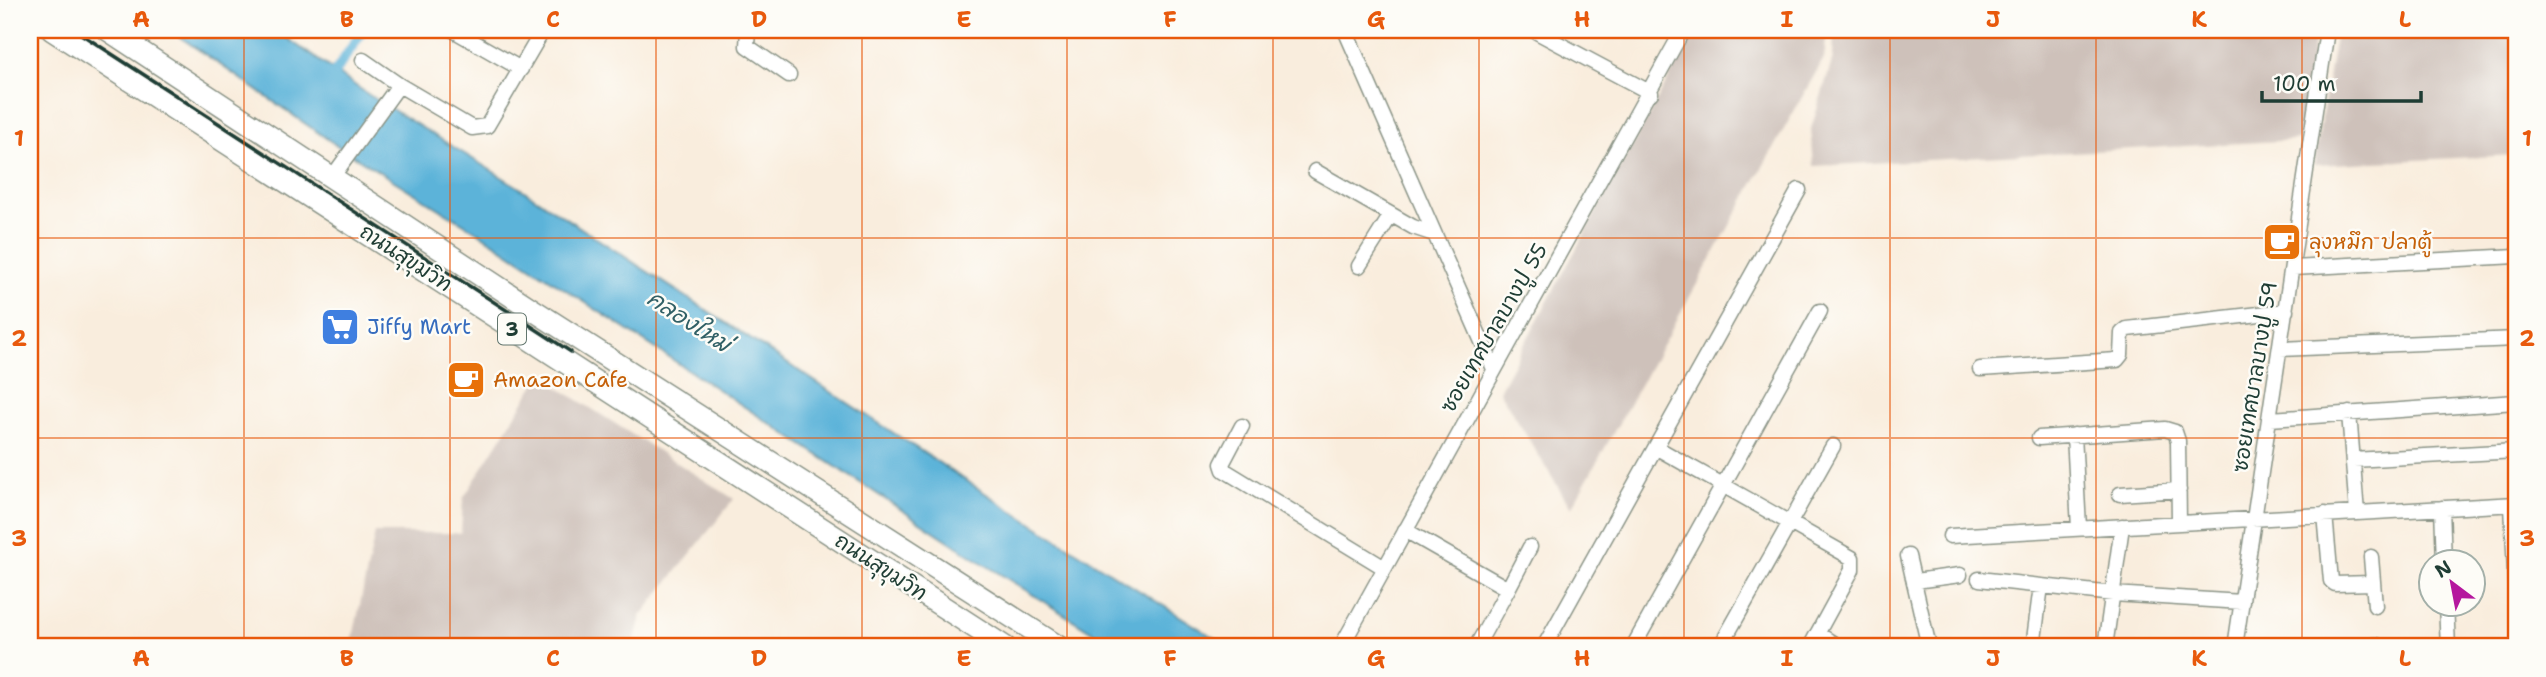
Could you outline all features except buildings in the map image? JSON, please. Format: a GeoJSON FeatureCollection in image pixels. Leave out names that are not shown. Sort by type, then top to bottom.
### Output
{"type":"FeatureCollection","features":[{"type":"Feature","properties":{"kind":"highway","name":"ถนนสุขุมวิท"},"geometry":{"type":"LineString","coordinates":[[52,30],[1005,647]]}},
{"type":"Feature","properties":{"kind":"highway","name":"ถนนสุขุมวิท"},"geometry":{"type":"LineString","coordinates":[[107,30],[338,169],[527,306],[1059,647]]}},
{"type":"Feature","properties":{"kind":"highway"},"geometry":{"type":"LineString","coordinates":[[973,626],[989,601]]}},
{"type":"Feature","properties":{"kind":"street"},"geometry":{"type":"LineString","coordinates":[[453,30],[521,69]]}},
{"type":"Feature","properties":{"kind":"street"},"geometry":{"type":"LineString","coordinates":[[363,60],[395,90],[472,128],[481,128],[493,120],[543,30]]}},
{"type":"Feature","properties":{"kind":"street"},"geometry":{"type":"LineString","coordinates":[[748,30],[747,46],[789,75]]}},
{"type":"Feature","properties":{"kind":"street"},"geometry":{"type":"LineString","coordinates":[[1345,30],[1494,369]]}},
{"type":"Feature","properties":{"kind":"street"},"geometry":{"type":"LineString","coordinates":[[1533,30],[1651,93]]}},
{"type":"Feature","properties":{"kind":"street","name":"ซอยเทศบาลบางปู 55"},"geometry":{"type":"LineString","coordinates":[[1341,647],[1494,369],[1651,93],[1683,30]]}},
{"type":"Feature","properties":{"kind":"street","name":"ซอยเทศบาลบางปู 59"},"geometry":{"type":"LineString","coordinates":[[2235,647],[2327,30]]}},
{"type":"Feature","properties":{"kind":"street"},"geometry":{"type":"LineString","coordinates":[[338,169],[395,90]]}},
{"type":"Feature","properties":{"kind":"street"},"geometry":{"type":"LineString","coordinates":[[1315,171],[1391,215],[1434,234]]}},
{"type":"Feature","properties":{"kind":"street"},"geometry":{"type":"LineString","coordinates":[[1545,647],[1799,190]]}},
{"type":"Feature","properties":{"kind":"street"},"geometry":{"type":"LineString","coordinates":[[1359,266],[1391,215]]}},
{"type":"Feature","properties":{"kind":"street"},"geometry":{"type":"LineString","coordinates":[[2292,268],[2516,256]]}},
{"type":"Feature","properties":{"kind":"street"},"geometry":{"type":"LineString","coordinates":[[1633,647],[1820,311]]}},
{"type":"Feature","properties":{"kind":"street"},"geometry":{"type":"LineString","coordinates":[[1980,369],[2117,360],[2121,355],[2122,333],[2127,329],[2286,311]]}},
{"type":"Feature","properties":{"kind":"street"},"geometry":{"type":"LineString","coordinates":[[2280,349],[2516,338]]}},
{"type":"Feature","properties":{"kind":"street"},"geometry":{"type":"LineString","coordinates":[[2270,419],[2516,402]]}},
{"type":"Feature","properties":{"kind":"street"},"geometry":{"type":"LineString","coordinates":[[2350,413],[2357,513]]}},
{"type":"Feature","properties":{"kind":"street"},"geometry":{"type":"LineString","coordinates":[[1242,426],[1222,464],[1224,470],[1383,568]]}},
{"type":"Feature","properties":{"kind":"street"},"geometry":{"type":"LineString","coordinates":[[2039,438],[2170,429],[2178,436],[2179,523]]}},
{"type":"Feature","properties":{"kind":"street"},"geometry":{"type":"LineString","coordinates":[[2074,435],[2079,528]]}},
{"type":"Feature","properties":{"kind":"street"},"geometry":{"type":"LineString","coordinates":[[1720,647],[1833,446]]}},
{"type":"Feature","properties":{"kind":"street"},"geometry":{"type":"LineString","coordinates":[[1657,448],[1853,561],[1852,570],[1810,647]]}},
{"type":"Feature","properties":{"kind":"street"},"geometry":{"type":"LineString","coordinates":[[2353,460],[2516,451]]}},
{"type":"Feature","properties":{"kind":"street"},"geometry":{"type":"LineString","coordinates":[[2120,495],[2179,490]]}},
{"type":"Feature","properties":{"kind":"street"},"geometry":{"type":"LineString","coordinates":[[1950,536],[2514,504],[2516,598]]}},
{"type":"Feature","properties":{"kind":"street"},"geometry":{"type":"LineString","coordinates":[[2442,508],[2443,548]]}},
{"type":"Feature","properties":{"kind":"street"},"geometry":{"type":"LineString","coordinates":[[2325,514],[2331,581],[2335,584],[2373,583]]}},
{"type":"Feature","properties":{"kind":"street"},"geometry":{"type":"LineString","coordinates":[[2105,647],[2122,526]]}},
{"type":"Feature","properties":{"kind":"street"},"geometry":{"type":"LineString","coordinates":[[1405,530],[1508,589]]}},
{"type":"Feature","properties":{"kind":"street"},"geometry":{"type":"LineString","coordinates":[[1476,647],[1530,547]]}},
{"type":"Feature","properties":{"kind":"street"},"geometry":{"type":"LineString","coordinates":[[1908,556],[1930,647]]}},
{"type":"Feature","properties":{"kind":"street"},"geometry":{"type":"LineString","coordinates":[[2371,557],[2375,606]]}},
{"type":"Feature","properties":{"kind":"street"},"geometry":{"type":"LineString","coordinates":[[1915,581],[1960,575]]}},
{"type":"Feature","properties":{"kind":"street"},"geometry":{"type":"LineString","coordinates":[[1979,579],[2113,594],[2242,602]]}},
{"type":"Feature","properties":{"kind":"street"},"geometry":{"type":"LineString","coordinates":[[2033,647],[2041,586]]}},
{"type":"Feature","properties":{"kind":"street"},"geometry":{"type":"LineString","coordinates":[[2447,618],[2448,647]]}},
{"type":"Feature","properties":{"kind":"street"},"geometry":{"type":"LineString","coordinates":[[1818,634],[1839,647]]}},
{"type":"Feature","properties":{"kind":"street"},"geometry":{"type":"LineString","coordinates":[[2354,647],[2381,647]]}},
{"type":"Feature","properties":{"kind":"shaded area"},"geometry":{"type":"Polygon","coordinates":[[[30,30],[39,35],[30,183],[30,30]]]}},
{"type":"Feature","properties":{"kind":"shaded area"},"geometry":{"type":"Polygon","coordinates":[[[1695,30],[1827,30],[1824,58],[1571,508],[1499,391],[1695,30]]]}},
{"type":"Feature","properties":{"kind":"shaded area"},"geometry":{"type":"Polygon","coordinates":[[[1834,30],[2316,30],[2299,140],[1814,166],[1811,129],[1833,58],[1834,30]]]}},
{"type":"Feature","properties":{"kind":"shaded area"},"geometry":{"type":"Polygon","coordinates":[[[2336,30],[2516,30],[2516,155],[2314,165],[2336,30]]]}},
{"type":"Feature","properties":{"kind":"shaded area"},"geometry":{"type":"Polygon","coordinates":[[[540,376],[734,499],[641,616],[633,647],[351,647],[375,533],[461,533],[463,499],[540,376]]]}},
{"type":"Feature","properties":{"kind":"water","name":"คลองใหม่"},"geometry":{"type":"Polygon","coordinates":[[[170,30],[275,30],[369,95],[523,190],[1014,512],[1229,647],[1116,647],[981,562],[490,240],[336,145],[170,30]]]}},
{"type":"Feature","properties":{"kind":"waterway"},"geometry":{"type":"LineString","coordinates":[[328,83],[363,30]]}},
{"type":"Feature","properties":{"kind":"railway"},"geometry":{"type":"LineString","coordinates":[[75,30],[571,352]]}},
{"type":"Feature","properties":{"kind":"place","name":"ลุงหมึก ปลาตู้"},"geometry":{"type":"Point","coordinates":[2282,242]}},
{"type":"Feature","properties":{"kind":"place","name":"Jiffy Mart"},"geometry":{"type":"Point","coordinates":[340,327]}},
{"type":"Feature","properties":{"kind":"place","name":"Amazon Cafe"},"geometry":{"type":"Point","coordinates":[466,380]}}]}
